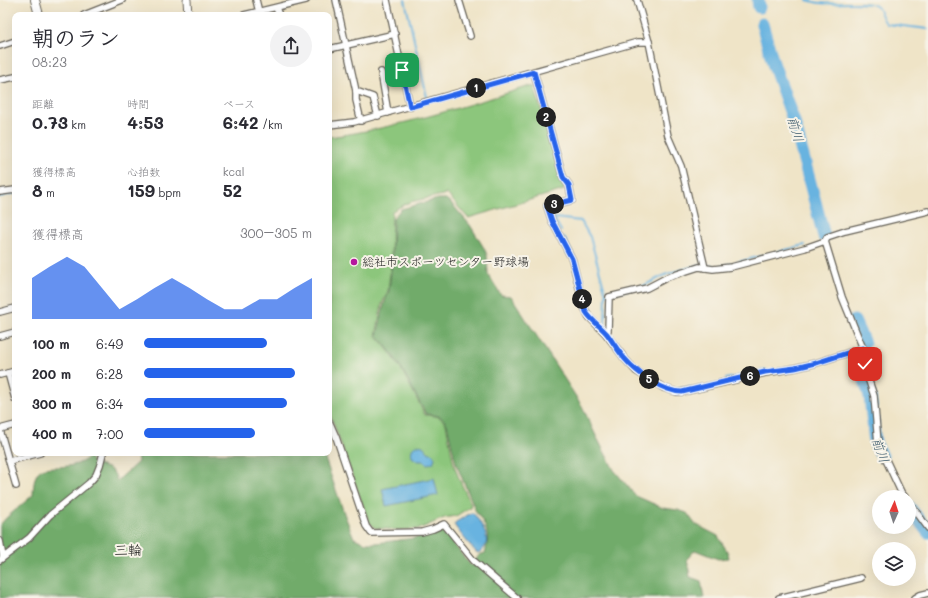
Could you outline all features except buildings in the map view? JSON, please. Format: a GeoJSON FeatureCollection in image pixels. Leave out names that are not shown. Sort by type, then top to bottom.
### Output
{"type":"FeatureCollection","features":[{"type":"Feature","properties":{"kind":"main road"},"geometry":{"type":"LineString","coordinates":[[35,0],[38,12]]}},
{"type":"Feature","properties":{"kind":"street"},"geometry":{"type":"LineString","coordinates":[[92,12],[122,0]]}},
{"type":"Feature","properties":{"kind":"street"},"geometry":{"type":"LineString","coordinates":[[187,0],[188,12]]}},
{"type":"Feature","properties":{"kind":"street"},"geometry":{"type":"LineString","coordinates":[[256,0],[259,12],[277,11],[306,0]]}},
{"type":"Feature","properties":{"kind":"street"},"geometry":{"type":"LineString","coordinates":[[336,0],[361,120]]}},
{"type":"Feature","properties":{"kind":"street"},"geometry":{"type":"LineString","coordinates":[[387,0],[410,107]]}},
{"type":"Feature","properties":{"kind":"street"},"geometry":{"type":"LineString","coordinates":[[459,0],[470,36]]}},
{"type":"Feature","properties":{"kind":"street"},"geometry":{"type":"LineString","coordinates":[[637,0],[649,42],[668,136],[681,166],[705,268]]}},
{"type":"Feature","properties":{"kind":"street"},"geometry":{"type":"LineString","coordinates":[[332,48],[394,34]]}},
{"type":"Feature","properties":{"kind":"street"},"geometry":{"type":"LineString","coordinates":[[0,46],[12,42]]}},
{"type":"Feature","properties":{"kind":"street"},"geometry":{"type":"LineString","coordinates":[[332,125],[378,116],[638,42],[649,42]]}},
{"type":"Feature","properties":{"kind":"street"},"geometry":{"type":"LineString","coordinates":[[382,72],[388,113]]}},
{"type":"Feature","properties":{"kind":"street"},"geometry":{"type":"LineString","coordinates":[[534,72],[563,177],[569,185],[572,200],[547,206],[572,259],[586,312],[606,334],[624,359],[636,371],[664,388],[682,392],[765,372],[795,368],[816,363],[863,348]]}},
{"type":"Feature","properties":{"kind":"street"},"geometry":{"type":"LineString","coordinates":[[0,80],[12,78]]}},
{"type":"Feature","properties":{"kind":"street"},"geometry":{"type":"LineString","coordinates":[[356,91],[373,97],[378,116]]}},
{"type":"Feature","properties":{"kind":"street"},"geometry":{"type":"LineString","coordinates":[[0,192],[12,190]]}},
{"type":"Feature","properties":{"kind":"street"},"geometry":{"type":"LineString","coordinates":[[608,330],[609,297],[647,288],[668,277],[699,267],[718,269],[731,267],[805,248],[825,241],[827,237],[845,231],[928,211]]}},
{"type":"Feature","properties":{"kind":"street"},"geometry":{"type":"LineString","coordinates":[[825,241],[840,291],[863,348],[867,375],[874,396],[878,443],[900,490]]}},
{"type":"Feature","properties":{"kind":"street"},"geometry":{"type":"LineString","coordinates":[[0,312],[12,309]]}},
{"type":"Feature","properties":{"kind":"street"},"geometry":{"type":"LineString","coordinates":[[0,336],[12,333]]}},
{"type":"Feature","properties":{"kind":"street"},"geometry":{"type":"LineString","coordinates":[[0,375],[12,372]]}},
{"type":"Feature","properties":{"kind":"street"},"geometry":{"type":"LineString","coordinates":[[8,373],[12,388]]}},
{"type":"Feature","properties":{"kind":"street"},"geometry":{"type":"LineString","coordinates":[[12,426],[0,429],[16,486]]}},
{"type":"Feature","properties":{"kind":"street"},"geometry":{"type":"LineString","coordinates":[[332,428],[366,526],[371,533],[422,532],[444,524],[474,561],[517,598]]}},
{"type":"Feature","properties":{"kind":"street"},"geometry":{"type":"LineString","coordinates":[[9,461],[28,456]]}},
{"type":"Feature","properties":{"kind":"street"},"geometry":{"type":"LineString","coordinates":[[0,541],[2,558],[29,538],[50,515],[89,483],[98,470],[101,456]]}},
{"type":"Feature","properties":{"kind":"street"},"geometry":{"type":"LineString","coordinates":[[916,512],[928,528]]}},
{"type":"Feature","properties":{"kind":"street"},"geometry":{"type":"LineString","coordinates":[[779,598],[790,597],[861,578]]}},
{"type":"Feature","properties":{"kind":"street"},"geometry":{"type":"LineString","coordinates":[[915,598],[928,593]]}},
{"type":"Feature","properties":{"kind":"green space"},"geometry":{"type":"Polygon","coordinates":[[[534,85],[564,190],[468,218],[447,194],[410,202],[392,211],[391,264],[388,291],[382,304],[376,336],[391,354],[425,415],[439,417],[446,424],[454,465],[471,504],[470,507],[456,516],[444,518],[419,529],[399,530],[375,528],[369,522],[332,419],[332,137],[381,128],[458,108],[534,85]]]}},
{"type":"Feature","properties":{"kind":"green space"},"geometry":{"type":"Polygon","coordinates":[[[438,199],[446,199],[452,204],[470,225],[484,248],[487,255],[488,274],[501,295],[511,296],[582,406],[614,470],[636,496],[663,508],[687,513],[695,524],[718,536],[728,553],[729,558],[718,559],[695,550],[687,559],[690,577],[701,581],[704,598],[0,598],[0,525],[33,495],[36,476],[40,471],[44,468],[75,464],[90,457],[93,463],[111,470],[117,481],[138,462],[137,456],[324,456],[354,538],[366,543],[377,543],[415,538],[442,531],[472,566],[479,555],[485,553],[487,531],[475,510],[456,464],[447,424],[438,416],[426,414],[398,363],[377,336],[384,304],[389,291],[392,263],[393,218],[401,209],[438,199]]]}},
{"type":"Feature","properties":{"kind":"water"},"geometry":{"type":"Polygon","coordinates":[[[417,445],[423,446],[428,452],[433,454],[435,458],[433,463],[427,464],[413,458],[412,451],[417,445]]]}},
{"type":"Feature","properties":{"kind":"water"},"geometry":{"type":"Polygon","coordinates":[[[434,478],[438,495],[386,506],[382,489],[434,478]]]}},
{"type":"Feature","properties":{"kind":"water"},"geometry":{"type":"Polygon","coordinates":[[[473,513],[480,522],[485,533],[486,545],[478,553],[464,538],[454,524],[473,513]]]}},
{"type":"Feature","properties":{"kind":"waterway"},"geometry":{"type":"LineString","coordinates":[[287,7],[318,0]]}},
{"type":"Feature","properties":{"kind":"waterway"},"geometry":{"type":"LineString","coordinates":[[405,0],[427,97]]}},
{"type":"Feature","properties":{"kind":"waterway","name":"前川"},"geometry":{"type":"LineString","coordinates":[[758,0],[759,7]]}},
{"type":"Feature","properties":{"kind":"waterway"},"geometry":{"type":"LineString","coordinates":[[807,0],[817,3],[871,4],[878,8],[887,24],[928,29]]}},
{"type":"Feature","properties":{"kind":"waterway","name":"前川"},"geometry":{"type":"LineString","coordinates":[[762,24],[773,63],[794,122],[824,236]]}},
{"type":"Feature","properties":{"kind":"waterway"},"geometry":{"type":"LineString","coordinates":[[0,197],[12,194]]}},
{"type":"Feature","properties":{"kind":"waterway"},"geometry":{"type":"LineString","coordinates":[[554,218],[561,231]]}},
{"type":"Feature","properties":{"kind":"waterway"},"geometry":{"type":"LineString","coordinates":[[554,218],[581,221],[590,237],[606,294],[605,324]]}},
{"type":"Feature","properties":{"kind":"waterway"},"geometry":{"type":"LineString","coordinates":[[564,237],[574,258]]}},
{"type":"Feature","properties":{"kind":"waterway"},"geometry":{"type":"LineString","coordinates":[[722,266],[805,245]]}},
{"type":"Feature","properties":{"kind":"waterway"},"geometry":{"type":"LineString","coordinates":[[641,287],[667,274],[702,264]]}},
{"type":"Feature","properties":{"kind":"waterway"},"geometry":{"type":"LineString","coordinates":[[709,265],[715,266]]}},
{"type":"Feature","properties":{"kind":"waterway"},"geometry":{"type":"LineString","coordinates":[[606,294],[636,288]]}},
{"type":"Feature","properties":{"kind":"waterway","name":"前川"},"geometry":{"type":"LineString","coordinates":[[854,321],[864,343]]}},
{"type":"Feature","properties":{"kind":"waterway"},"geometry":{"type":"LineString","coordinates":[[603,327],[611,334],[616,343]]}},
{"type":"Feature","properties":{"kind":"waterway","name":"前川"},"geometry":{"type":"LineString","coordinates":[[861,353],[863,374],[870,396],[875,443],[882,456]]}},
{"type":"Feature","properties":{"kind":"waterway"},"geometry":{"type":"LineString","coordinates":[[726,379],[767,370]]}},
{"type":"Feature","properties":{"kind":"waterway"},"geometry":{"type":"LineString","coordinates":[[675,389],[691,387]]}},
{"type":"Feature","properties":{"kind":"waterway","name":"前川"},"geometry":{"type":"LineString","coordinates":[[916,516],[928,532]]}},
{"type":"Feature","properties":{"kind":"place","name":"総社市スポーツセンター野球場"},"geometry":{"type":"Point","coordinates":[354,262]}},
{"type":"Feature","properties":{"kind":"district","name":"三輪"},"geometry":{"type":"Point","coordinates":[128,550]}},
{"type":"Feature","properties":{"kind":"route"},"geometry":{"type":"LineString","coordinates":[[402,70],[410,107],[534,72],[563,177],[569,185],[572,200],[547,206],[552,221],[572,259],[584,307],[589,317],[606,334],[624,359],[636,371],[650,380],[664,388],[682,392],[765,372],[795,368],[816,363],[863,348],[865,364]]}}]}
